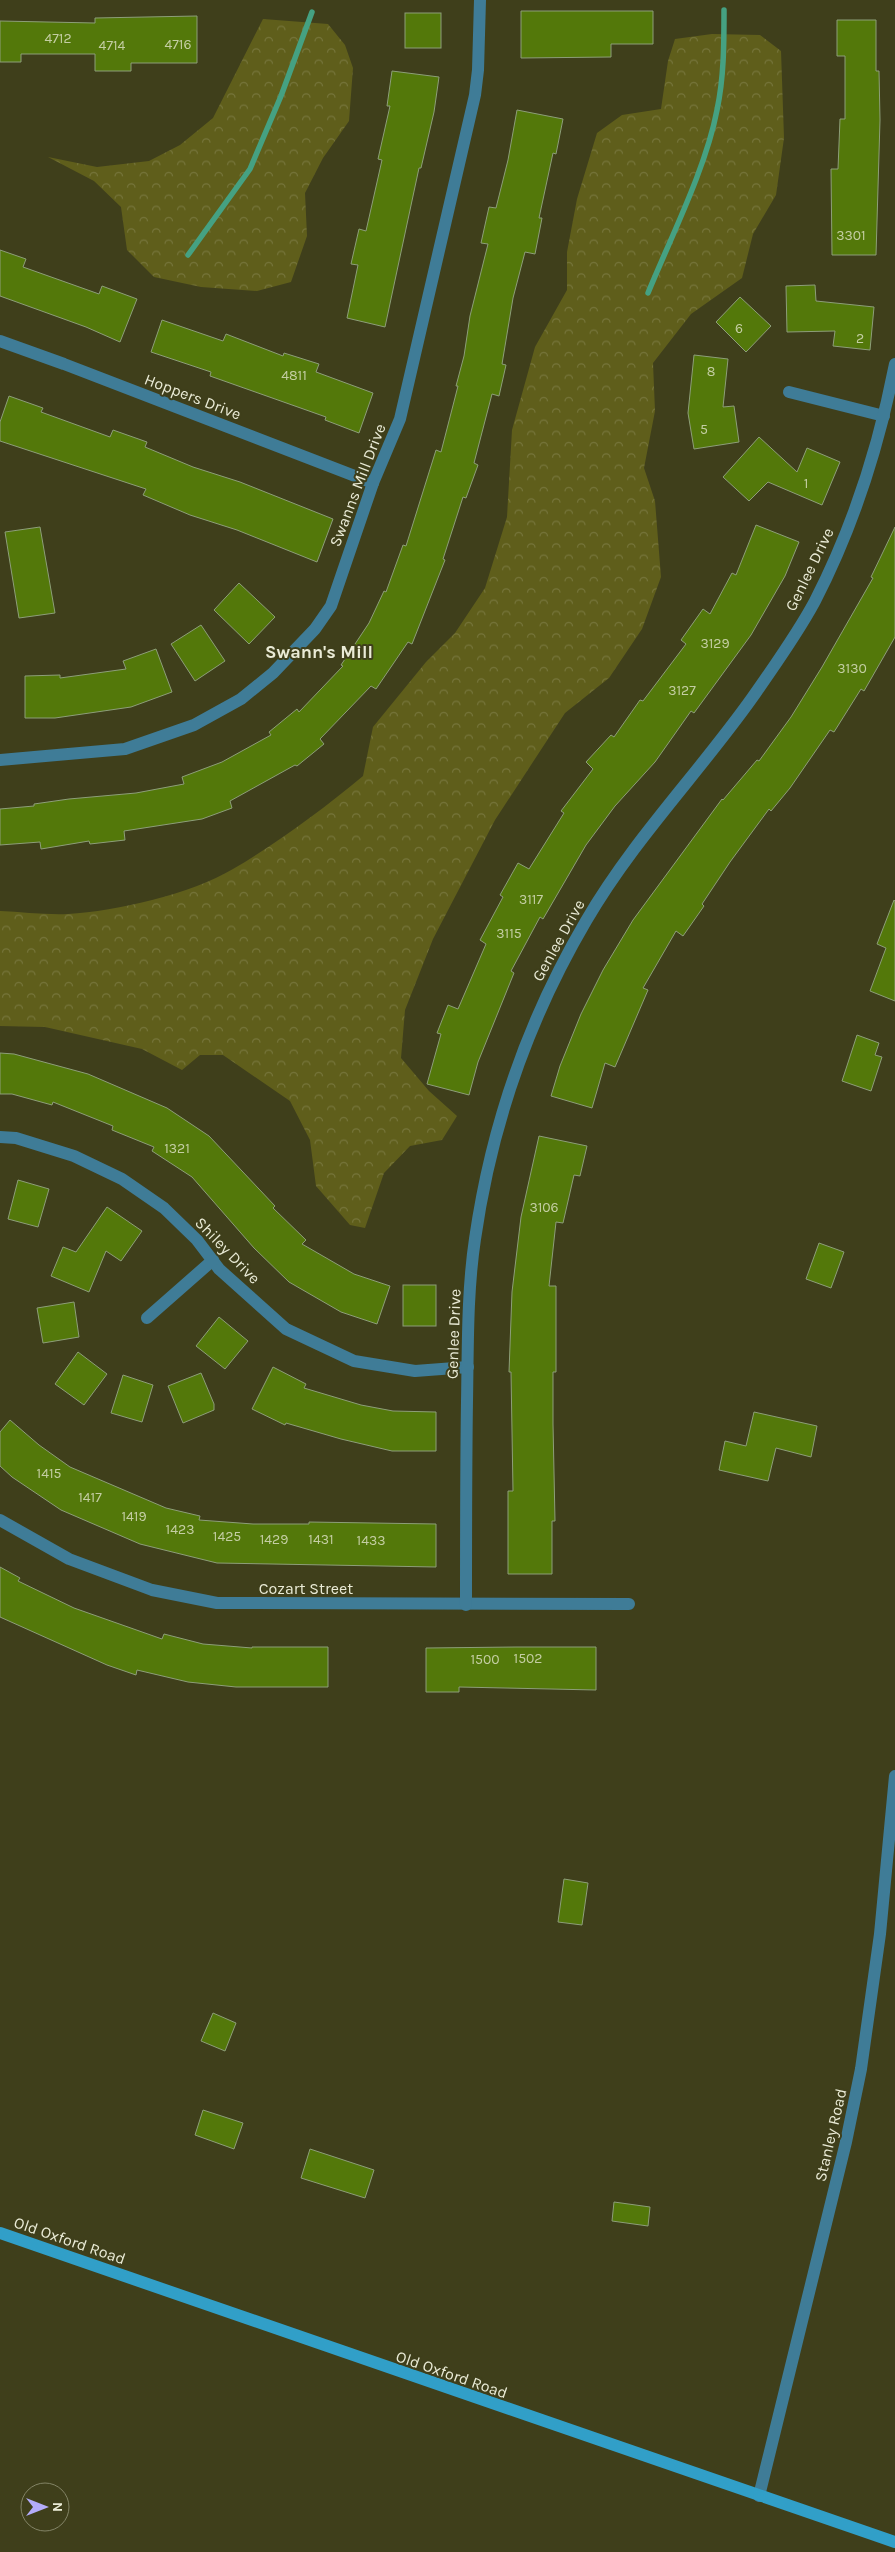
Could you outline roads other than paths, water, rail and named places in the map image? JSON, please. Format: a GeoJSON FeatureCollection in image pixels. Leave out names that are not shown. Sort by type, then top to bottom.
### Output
{"type":"FeatureCollection","features":[{"type":"Feature","properties":{"kind":"street","name":"Swanns Mill Drive"},"geometry":{"type":"LineString","coordinates":[[0,760],[125,749],[194,725],[241,699],[279,666],[315,628],[331,606],[373,483],[400,419],[475,96],[478,70],[480,0]]}},
{"type":"Feature","properties":{"kind":"street","name":"Hoppers Drive"},"geometry":{"type":"LineString","coordinates":[[0,341],[373,483]]}},
{"type":"Feature","properties":{"kind":"street","name":"Genlee Drive"},"geometry":{"type":"LineString","coordinates":[[466,1605],[468,1367],[475,1240],[494,1144],[512,1083],[547,994],[586,920],[638,841],[751,699],[814,604],[846,533],[873,455],[884,416],[895,364]]}},
{"type":"Feature","properties":{"kind":"street"},"geometry":{"type":"LineString","coordinates":[[789,392],[884,416]]}},
{"type":"Feature","properties":{"kind":"street","name":"Shiley Drive"},"geometry":{"type":"LineString","coordinates":[[0,1136],[16,1138],[74,1156],[122,1179],[164,1208],[197,1240],[213,1260],[286,1329],[354,1361],[415,1370],[468,1367]]}},
{"type":"Feature","properties":{"kind":"street"},"geometry":{"type":"LineString","coordinates":[[146,1318],[213,1260]]}},
{"type":"Feature","properties":{"kind":"street","name":"Cozart Street"},"geometry":{"type":"LineString","coordinates":[[0,1520],[69,1559],[152,1590],[217,1603],[630,1604]]}},
{"type":"Feature","properties":{"kind":"street","name":"Stanley Road"},"geometry":{"type":"LineString","coordinates":[[759,2496],[846,2142],[861,2070],[880,1934],[895,1776]]}},
{"type":"Feature","properties":{"kind":"street","name":"Old Oxford Road"},"geometry":{"type":"LineString","coordinates":[[0,2233],[895,2542]]}},
{"type":"Feature","properties":{"kind":"waterway"},"geometry":{"type":"LineString","coordinates":[[648,293],[687,202],[712,132],[722,73],[724,10]]}},
{"type":"Feature","properties":{"kind":"waterway"},"geometry":{"type":"LineString","coordinates":[[188,255],[250,169],[281,96],[312,12]]}},
{"type":"Feature","properties":{"kind":"district","name":"Swann's Mill"},"geometry":{"type":"Point","coordinates":[319,652]}}]}
